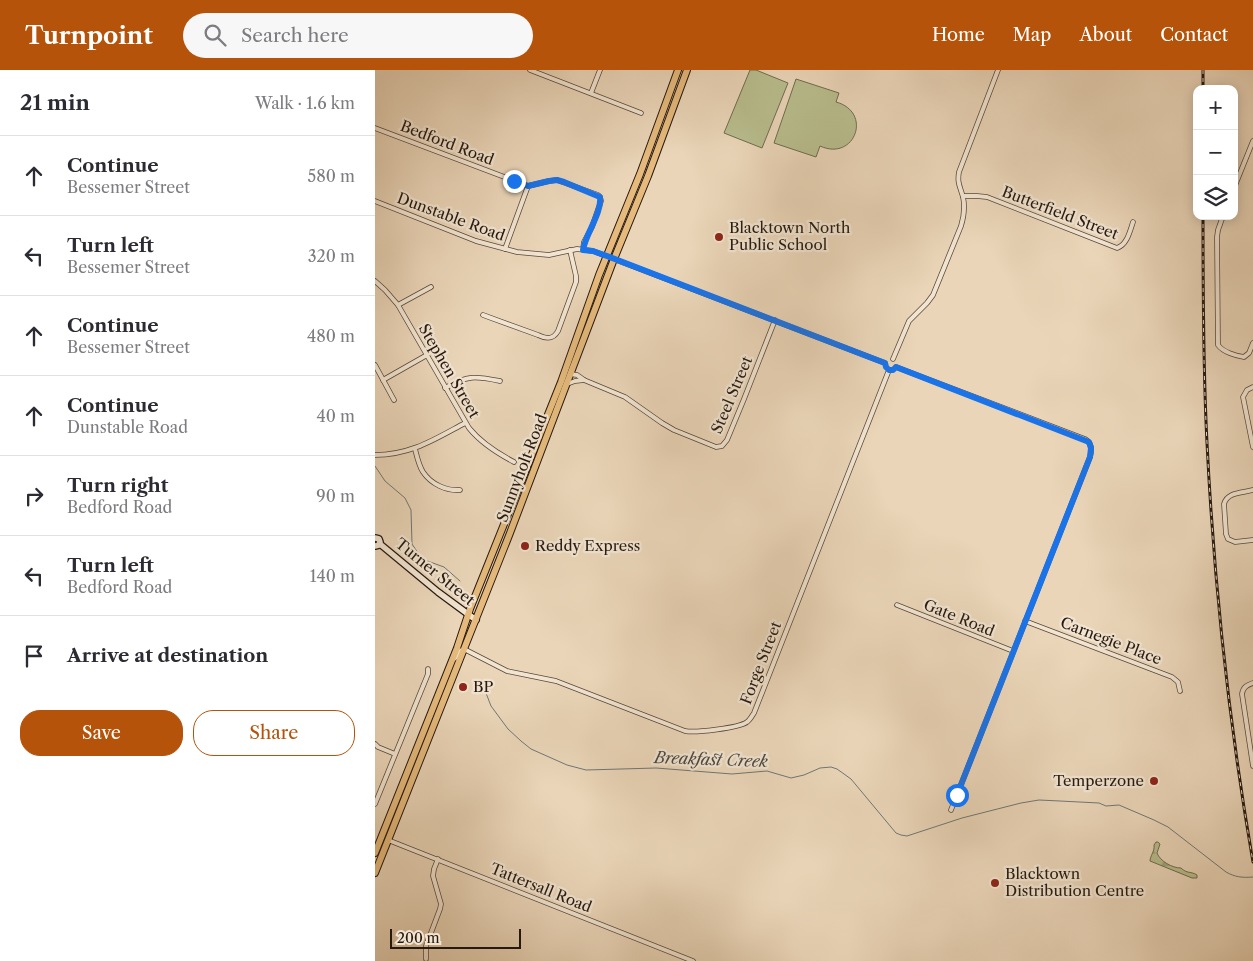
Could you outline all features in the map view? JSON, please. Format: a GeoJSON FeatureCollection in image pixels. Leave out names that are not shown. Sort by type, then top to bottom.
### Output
{"type":"FeatureCollection","features":[{"type":"Feature","properties":{"kind":"main road","name":"Sunnyholt Road"},"geometry":{"type":"LineString","coordinates":[[375,873],[384,838],[468,615],[564,383],[571,374],[678,70]]}},
{"type":"Feature","properties":{"kind":"main road","name":"Sunnyholt Road"},"geometry":{"type":"LineString","coordinates":[[375,853],[384,838],[476,620],[611,258],[647,176],[687,70]]}},
{"type":"Feature","properties":{"kind":"street"},"geometry":{"type":"LineString","coordinates":[[531,70],[641,113]]}},
{"type":"Feature","properties":{"kind":"street"},"geometry":{"type":"LineString","coordinates":[[591,93],[600,70]]}},
{"type":"Feature","properties":{"kind":"street"},"geometry":{"type":"LineString","coordinates":[[893,359],[909,321],[935,292],[963,221],[963,196],[959,187],[959,172],[998,70]]}},
{"type":"Feature","properties":{"kind":"street","name":"Bedford Road"},"geometry":{"type":"LineString","coordinates":[[375,128],[528,186]]}},
{"type":"Feature","properties":{"kind":"street"},"geometry":{"type":"LineString","coordinates":[[1238,178],[1253,140]]}},
{"type":"Feature","properties":{"kind":"street"},"geometry":{"type":"LineString","coordinates":[[505,249],[528,186],[557,180],[600,197],[601,201],[598,211],[584,242],[583,250]]}},
{"type":"Feature","properties":{"kind":"street","name":"Butterfield Street"},"geometry":{"type":"LineString","coordinates":[[963,196],[987,197],[1117,248],[1121,247],[1124,243],[1133,222]]}},
{"type":"Feature","properties":{"kind":"street","name":"Dunstable Road"},"geometry":{"type":"LineString","coordinates":[[375,201],[477,241],[505,249],[539,255],[549,255],[570,250],[593,251],[885,363]]}},
{"type":"Feature","properties":{"kind":"street"},"geometry":{"type":"LineString","coordinates":[[1222,220],[1217,237],[1218,345],[1223,350],[1244,357],[1249,353],[1253,343]]}},
{"type":"Feature","properties":{"kind":"street"},"geometry":{"type":"LineString","coordinates":[[483,315],[543,338],[550,338],[556,335],[576,282],[570,250]]}},
{"type":"Feature","properties":{"kind":"street","name":"Stephen Street"},"geometry":{"type":"LineString","coordinates":[[375,281],[398,305],[465,423],[484,444],[501,456],[514,462]]}},
{"type":"Feature","properties":{"kind":"street"},"geometry":{"type":"LineString","coordinates":[[398,305],[431,287]]}},
{"type":"Feature","properties":{"kind":"street","name":"Steel Street"},"geometry":{"type":"LineString","coordinates":[[571,374],[625,397],[674,430],[716,447],[722,446],[727,440],[741,407],[775,320]]}},
{"type":"Feature","properties":{"kind":"street"},"geometry":{"type":"LineString","coordinates":[[383,380],[427,355]]}},
{"type":"Feature","properties":{"kind":"street"},"geometry":{"type":"LineString","coordinates":[[893,359],[888,359],[885,363],[886,367],[889,370],[893,370],[896,367]]}},
{"type":"Feature","properties":{"kind":"street"},"geometry":{"type":"LineString","coordinates":[[893,359],[896,362],[896,367]]}},
{"type":"Feature","properties":{"kind":"street"},"geometry":{"type":"LineString","coordinates":[[375,365],[394,400]]}},
{"type":"Feature","properties":{"kind":"street"},"geometry":{"type":"LineString","coordinates":[[896,367],[1085,439],[1090,444],[1092,450],[951,810]]}},
{"type":"Feature","properties":{"kind":"street","name":"Forge Street"},"geometry":{"type":"LineString","coordinates":[[464,649],[504,670],[556,681],[680,730],[698,732],[747,722],[754,713],[889,370]]}},
{"type":"Feature","properties":{"kind":"street"},"geometry":{"type":"LineString","coordinates":[[445,388],[459,380],[471,377],[500,381]]}},
{"type":"Feature","properties":{"kind":"street"},"geometry":{"type":"LineString","coordinates":[[564,383],[584,380]]}},
{"type":"Feature","properties":{"kind":"street"},"geometry":{"type":"LineString","coordinates":[[1253,387],[1247,390],[1243,397],[1253,447]]}},
{"type":"Feature","properties":{"kind":"street"},"geometry":{"type":"LineString","coordinates":[[375,455],[393,454],[415,449],[465,423]]}},
{"type":"Feature","properties":{"kind":"street"},"geometry":{"type":"LineString","coordinates":[[415,449],[422,470],[428,478],[439,486],[459,490]]}},
{"type":"Feature","properties":{"kind":"street"},"geometry":{"type":"LineString","coordinates":[[1253,490],[1229,496],[1224,504],[1228,539],[1235,542],[1253,540]]}},
{"type":"Feature","properties":{"kind":"street","name":"Turner Street"},"geometry":{"type":"LineString","coordinates":[[375,538],[380,540],[377,545],[476,620]]}},
{"type":"Feature","properties":{"kind":"street","name":"Gate Road"},"geometry":{"type":"LineString","coordinates":[[897,605],[1013,651]]}},
{"type":"Feature","properties":{"kind":"street","name":"Carnegie Place"},"geometry":{"type":"LineString","coordinates":[[1025,620],[1172,677],[1178,682],[1180,691]]}},
{"type":"Feature","properties":{"kind":"street"},"geometry":{"type":"LineString","coordinates":[[451,662],[458,656],[460,650],[464,649]]}},
{"type":"Feature","properties":{"kind":"street"},"geometry":{"type":"LineString","coordinates":[[375,804],[428,674],[428,669]]}},
{"type":"Feature","properties":{"kind":"street"},"geometry":{"type":"LineString","coordinates":[[1253,683],[1246,686],[1242,694],[1253,766]]}},
{"type":"Feature","properties":{"kind":"street"},"geometry":{"type":"LineString","coordinates":[[375,744],[395,754]]}},
{"type":"Feature","properties":{"kind":"street","name":"Tattersall Road"},"geometry":{"type":"LineString","coordinates":[[384,838],[693,961]]}},
{"type":"Feature","properties":{"kind":"street"},"geometry":{"type":"LineString","coordinates":[[426,959],[426,946],[441,904],[433,876],[438,859]]}},
{"type":"Feature","properties":{"kind":"green space"},"geometry":{"type":"Polygon","coordinates":[[[750,70],[756,70],[788,83],[762,148],[724,133],[750,70]]]}},
{"type":"Feature","properties":{"kind":"green space"},"geometry":{"type":"Polygon","coordinates":[[[796,79],[839,93],[836,102],[847,107],[854,115],[855,134],[850,142],[842,147],[832,149],[820,146],[816,157],[774,143],[796,79]]]}},
{"type":"Feature","properties":{"kind":"green space"},"geometry":{"type":"Polygon","coordinates":[[[1156,842],[1160,844],[1157,853],[1164,861],[1197,875],[1197,878],[1192,878],[1150,861],[1156,842]]]}},
{"type":"Feature","properties":{"kind":"waterway","name":"Breakfast Creek"},"geometry":{"type":"LineString","coordinates":[[375,466],[385,481],[405,498],[411,510],[412,544],[422,559],[444,567],[460,581]]}},
{"type":"Feature","properties":{"kind":"waterway","name":"Breakfast Creek"},"geometry":{"type":"LineString","coordinates":[[483,680],[491,706],[508,729],[521,741],[531,749],[567,765],[586,770],[656,768],[732,774],[767,771],[791,778],[820,768],[831,767],[851,779],[896,833],[907,836],[962,818],[1039,800],[1099,803],[1106,806],[1119,805],[1168,827],[1226,872],[1239,877],[1253,877]]}},
{"type":"Feature","properties":{"kind":"railway"},"geometry":{"type":"LineString","coordinates":[[1203,70],[1203,85]]}},
{"type":"Feature","properties":{"kind":"railway"},"geometry":{"type":"LineString","coordinates":[[1203,220],[1207,443],[1218,601],[1230,706],[1253,862]]}},
{"type":"Feature","properties":{"kind":"place","name":"Blacktown North Public School"},"geometry":{"type":"Point","coordinates":[719,237]}},
{"type":"Feature","properties":{"kind":"place","name":"Reddy Express"},"geometry":{"type":"Point","coordinates":[525,546]}},
{"type":"Feature","properties":{"kind":"place","name":"BP"},"geometry":{"type":"Point","coordinates":[463,687]}},
{"type":"Feature","properties":{"kind":"place","name":"Temperzone"},"geometry":{"type":"Point","coordinates":[1154,781]}},
{"type":"Feature","properties":{"kind":"place","name":"Blacktown Distribution Centre"},"geometry":{"type":"Point","coordinates":[995,883]}},
{"type":"Feature","properties":{"kind":"route"},"geometry":{"type":"LineString","coordinates":[[514,181],[528,186],[557,180],[598,195],[601,198],[598,211],[584,242],[583,250],[607,256],[885,363],[889,370],[893,370],[896,367],[1089,442],[1091,448],[1090,457],[957,795]]}}]}
